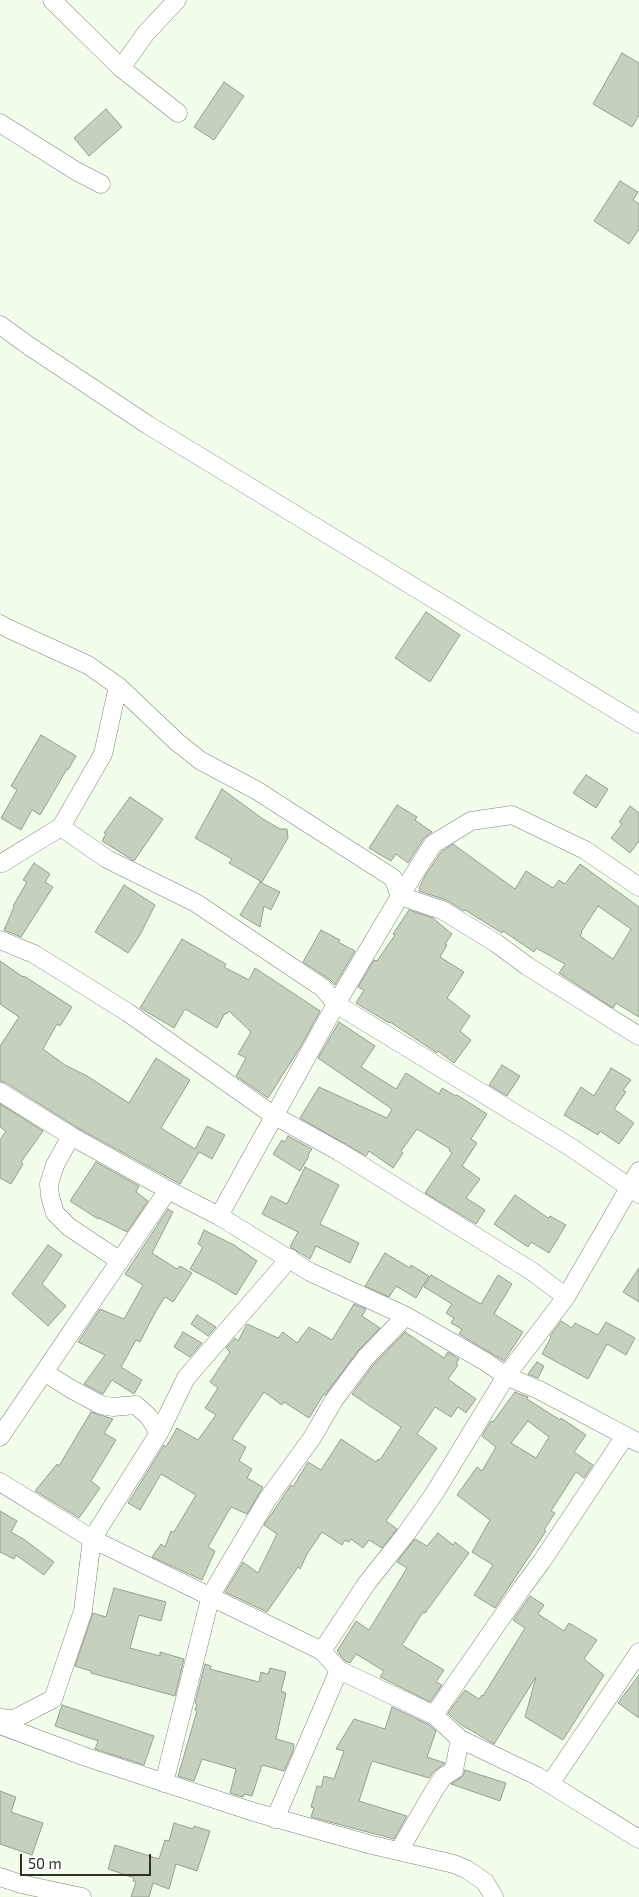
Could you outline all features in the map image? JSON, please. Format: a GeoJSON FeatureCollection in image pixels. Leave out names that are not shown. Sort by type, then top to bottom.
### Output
{"type":"FeatureCollection","features":[{"type":"Feature","properties":{"kind":"street"},"geometry":{"type":"LineString","coordinates":[[52,0],[121,68],[178,113]]}},
{"type":"Feature","properties":{"kind":"street"},"geometry":{"type":"LineString","coordinates":[[121,68],[146,33],[177,0]]}},
{"type":"Feature","properties":{"kind":"street"},"geometry":{"type":"LineString","coordinates":[[0,123],[76,171],[101,184]]}},
{"type":"Feature","properties":{"kind":"street"},"geometry":{"type":"LineString","coordinates":[[0,325],[148,425],[639,724]]}},
{"type":"Feature","properties":{"kind":"street"},"geometry":{"type":"LineString","coordinates":[[0,624],[88,665],[118,686],[177,742],[201,761],[256,790],[393,878],[400,896]]}},
{"type":"Feature","properties":{"kind":"street"},"geometry":{"type":"LineString","coordinates":[[1,865],[61,827],[103,754],[118,686]]}},
{"type":"Feature","properties":{"kind":"street"},"geometry":{"type":"LineString","coordinates":[[219,1216],[273,1115],[336,1004],[433,844],[471,821],[512,815],[585,850],[639,887]]}},
{"type":"Feature","properties":{"kind":"street"},"geometry":{"type":"LineString","coordinates":[[61,827],[107,859],[196,903],[323,988],[336,1004],[572,1148],[634,1191]]}},
{"type":"Feature","properties":{"kind":"street"},"geometry":{"type":"LineString","coordinates":[[400,896],[442,910],[639,1036]]}},
{"type":"Feature","properties":{"kind":"street"},"geometry":{"type":"LineString","coordinates":[[0,940],[34,954],[127,1012],[273,1115],[338,1151],[534,1272],[566,1296]]}},
{"type":"Feature","properties":{"kind":"street"},"geometry":{"type":"LineString","coordinates":[[0,1092],[71,1136],[219,1216],[310,1272],[406,1316],[486,1362],[506,1376],[539,1390],[632,1439],[522,1588],[434,1715]]}},
{"type":"Feature","properties":{"kind":"street"},"geometry":{"type":"LineString","coordinates":[[71,1136],[56,1165],[49,1184],[55,1213],[69,1227],[120,1261]]}},
{"type":"Feature","properties":{"kind":"street"},"geometry":{"type":"LineString","coordinates":[[322,1651],[367,1583],[406,1534],[434,1494],[506,1376],[566,1296],[634,1191],[639,1171]]}},
{"type":"Feature","properties":{"kind":"street"},"geometry":{"type":"LineString","coordinates":[[0,1437],[168,1190]]}},
{"type":"Feature","properties":{"kind":"street"},"geometry":{"type":"LineString","coordinates":[[0,1718],[14,1719],[53,1699],[83,1612],[92,1539],[159,1433],[186,1378],[290,1258]]}},
{"type":"Feature","properties":{"kind":"street"},"geometry":{"type":"LineString","coordinates":[[164,1783],[211,1596],[267,1500],[312,1438],[334,1400],[366,1358],[406,1316]]}},
{"type":"Feature","properties":{"kind":"street"},"geometry":{"type":"LineString","coordinates":[[44,1372],[71,1390],[101,1405],[112,1407],[136,1405],[149,1417],[159,1433]]}},
{"type":"Feature","properties":{"kind":"street"},"geometry":{"type":"LineString","coordinates":[[0,1482],[92,1539],[322,1651],[339,1670],[434,1715],[460,1739],[537,1776],[639,1839]]}},
{"type":"Feature","properties":{"kind":"street"},"geometry":{"type":"LineString","coordinates":[[550,1784],[639,1652]]}},
{"type":"Feature","properties":{"kind":"street"},"geometry":{"type":"LineString","coordinates":[[276,1819],[339,1670]]}},
{"type":"Feature","properties":{"kind":"street"},"geometry":{"type":"LineString","coordinates":[[0,1725],[86,1757],[276,1819],[372,1846],[399,1850],[454,1864],[466,1869],[485,1882],[494,1897]]}},
{"type":"Feature","properties":{"kind":"street"},"geometry":{"type":"LineString","coordinates":[[399,1850],[434,1789],[443,1777],[454,1770],[460,1739]]}},
{"type":"Feature","properties":{"kind":"street"},"geometry":{"type":"LineString","coordinates":[[0,1877],[82,1897]]}},
{"type":"Feature","properties":{"kind":"building"},"geometry":{"type":"Polygon","coordinates":[[[622,53],[639,63],[639,115],[632,127],[593,104],[622,53]]]}},
{"type":"Feature","properties":{"kind":"building"},"geometry":{"type":"Polygon","coordinates":[[[224,82],[244,96],[214,140],[194,127],[224,82]]]}},
{"type":"Feature","properties":{"kind":"building"},"geometry":{"type":"Polygon","coordinates":[[[106,109],[122,127],[89,156],[74,138],[106,109]]]}},
{"type":"Feature","properties":{"kind":"building"},"geometry":{"type":"Polygon","coordinates":[[[620,181],[638,192],[633,200],[639,204],[639,229],[629,244],[594,221],[620,181]]]}},
{"type":"Feature","properties":{"kind":"building"},"geometry":{"type":"Polygon","coordinates":[[[426,612],[460,635],[430,682],[395,658],[426,612]]]}},
{"type":"Feature","properties":{"kind":"building"},"geometry":{"type":"Polygon","coordinates":[[[41,735],[76,756],[40,815],[32,810],[21,830],[1,818],[17,790],[11,786],[41,735]]]}},
{"type":"Feature","properties":{"kind":"building"},"geometry":{"type":"Polygon","coordinates":[[[586,775],[608,789],[596,808],[573,793],[586,775]]]}},
{"type":"Feature","properties":{"kind":"building"},"geometry":{"type":"Polygon","coordinates":[[[222,789],[263,819],[280,829],[287,829],[288,838],[262,882],[229,863],[232,859],[195,838],[222,789]]]}},
{"type":"Feature","properties":{"kind":"building"},"geometry":{"type":"Polygon","coordinates":[[[130,797],[163,819],[134,861],[102,841],[106,834],[104,833],[130,797]]]}},
{"type":"Feature","properties":{"kind":"building"},"geometry":{"type":"Polygon","coordinates":[[[397,805],[417,817],[415,820],[432,832],[424,838],[408,863],[396,854],[391,861],[369,848],[397,805]]]}},
{"type":"Feature","properties":{"kind":"building"},"geometry":{"type":"Polygon","coordinates":[[[630,806],[639,813],[639,841],[630,853],[611,838],[622,824],[619,822],[630,806]]]}},
{"type":"Feature","properties":{"kind":"building"},"geometry":{"type":"Polygon","coordinates":[[[453,844],[515,889],[526,871],[553,888],[559,880],[565,884],[580,864],[639,907],[639,1017],[616,1003],[613,1008],[559,973],[565,964],[536,948],[534,952],[503,931],[502,933],[446,900],[419,891],[425,876],[441,852],[453,844]],[[598,906],[580,936],[613,959],[631,929],[598,906]]]}},
{"type":"Feature","properties":{"kind":"building"},"geometry":{"type":"Polygon","coordinates":[[[34,863],[50,874],[45,882],[53,887],[21,937],[4,930],[13,906],[27,882],[23,880],[34,863]]]}},
{"type":"Feature","properties":{"kind":"building"},"geometry":{"type":"Polygon","coordinates":[[[260,882],[280,892],[271,910],[264,906],[260,927],[240,915],[260,882]]]}},
{"type":"Feature","properties":{"kind":"building"},"geometry":{"type":"Polygon","coordinates":[[[124,885],[155,905],[140,935],[128,953],[95,932],[124,885]]]}},
{"type":"Feature","properties":{"kind":"building"},"geometry":{"type":"Polygon","coordinates":[[[409,910],[433,918],[452,934],[445,944],[447,945],[440,957],[464,972],[447,998],[470,1016],[460,1031],[471,1040],[454,1063],[438,1051],[437,1053],[390,1022],[356,1003],[364,990],[358,987],[374,960],[377,961],[395,935],[393,934],[409,910]]]}},
{"type":"Feature","properties":{"kind":"building"},"geometry":{"type":"Polygon","coordinates":[[[321,930],[355,951],[335,985],[303,962],[321,930]]]}},
{"type":"Feature","properties":{"kind":"building"},"geometry":{"type":"Polygon","coordinates":[[[182,939],[226,964],[224,967],[249,980],[255,968],[320,1011],[301,1046],[268,1098],[236,1076],[246,1058],[238,1054],[251,1032],[229,1011],[227,1014],[225,1013],[217,1028],[185,1009],[174,1028],[140,1008],[182,939]]]}},
{"type":"Feature","properties":{"kind":"building"},"geometry":{"type":"Polygon","coordinates":[[[0,961],[72,1007],[60,1026],[57,1024],[43,1049],[65,1065],[87,1076],[129,1103],[156,1058],[190,1080],[161,1128],[195,1149],[207,1126],[225,1135],[212,1159],[199,1152],[180,1184],[76,1127],[0,1081],[0,1046],[19,1017],[0,1004],[0,961]]]}},
{"type":"Feature","properties":{"kind":"building"},"geometry":{"type":"Polygon","coordinates":[[[339,1022],[375,1046],[361,1067],[396,1089],[406,1073],[439,1094],[442,1088],[487,1114],[471,1139],[477,1143],[462,1166],[480,1179],[466,1198],[485,1210],[476,1224],[425,1193],[452,1153],[449,1151],[450,1149],[417,1129],[401,1151],[403,1153],[393,1168],[369,1151],[366,1156],[300,1118],[319,1087],[387,1118],[392,1109],[318,1058],[339,1022]]]}},
{"type":"Feature","properties":{"kind":"building"},"geometry":{"type":"Polygon","coordinates":[[[502,1065],[520,1076],[507,1096],[489,1085],[502,1065]]]}},
{"type":"Feature","properties":{"kind":"building"},"geometry":{"type":"Polygon","coordinates":[[[611,1068],[631,1080],[623,1090],[626,1092],[614,1109],[634,1123],[619,1144],[600,1131],[598,1135],[564,1115],[581,1087],[594,1096],[611,1068]]]}},
{"type":"Feature","properties":{"kind":"building"},"geometry":{"type":"Polygon","coordinates":[[[0,1104],[43,1131],[21,1162],[23,1164],[11,1184],[0,1178],[0,1140],[6,1131],[0,1127],[0,1104]]]}},
{"type":"Feature","properties":{"kind":"building"},"geometry":{"type":"Polygon","coordinates":[[[288,1136],[312,1149],[300,1171],[273,1154],[282,1140],[285,1142],[288,1136]]]}},
{"type":"Feature","properties":{"kind":"building"},"geometry":{"type":"Polygon","coordinates":[[[96,1162],[139,1186],[136,1192],[148,1201],[127,1232],[98,1219],[70,1201],[96,1162]]]}},
{"type":"Feature","properties":{"kind":"building"},"geometry":{"type":"Polygon","coordinates":[[[305,1167],[339,1185],[320,1224],[359,1243],[350,1263],[316,1246],[310,1259],[290,1247],[298,1232],[262,1214],[271,1196],[287,1204],[305,1167]]]}},
{"type":"Feature","properties":{"kind":"building"},"geometry":{"type":"Polygon","coordinates":[[[515,1195],[548,1218],[550,1216],[566,1225],[549,1253],[531,1242],[528,1247],[494,1224],[515,1195]]]}},
{"type":"Feature","properties":{"kind":"building"},"geometry":{"type":"Polygon","coordinates":[[[168,1209],[173,1212],[152,1253],[177,1269],[180,1266],[192,1273],[173,1302],[165,1297],[140,1342],[136,1340],[121,1367],[142,1380],[134,1394],[112,1380],[103,1394],[84,1384],[105,1355],[78,1342],[100,1309],[124,1319],[143,1285],[125,1274],[168,1209]]]}},
{"type":"Feature","properties":{"kind":"building"},"geometry":{"type":"Polygon","coordinates":[[[204,1230],[234,1245],[257,1261],[236,1295],[190,1269],[203,1247],[198,1244],[204,1230]]]}},
{"type":"Feature","properties":{"kind":"building"},"geometry":{"type":"Polygon","coordinates":[[[48,1245],[62,1255],[42,1284],[66,1306],[48,1326],[12,1294],[48,1245]]]}},
{"type":"Feature","properties":{"kind":"building"},"geometry":{"type":"Polygon","coordinates":[[[385,1253],[410,1268],[411,1265],[429,1276],[416,1298],[396,1286],[389,1297],[365,1286],[385,1253]]]}},
{"type":"Feature","properties":{"kind":"building"},"geometry":{"type":"Polygon","coordinates":[[[639,1268],[639,1302],[623,1292],[639,1268]]]}},
{"type":"Feature","properties":{"kind":"building"},"geometry":{"type":"Polygon","coordinates":[[[431,1275],[481,1304],[498,1275],[512,1284],[494,1314],[523,1332],[504,1361],[459,1334],[462,1329],[451,1323],[454,1318],[446,1313],[452,1304],[424,1287],[431,1275]]]}},
{"type":"Feature","properties":{"kind":"building"},"geometry":{"type":"Polygon","coordinates":[[[354,1304],[366,1309],[362,1316],[380,1328],[358,1351],[324,1394],[309,1418],[284,1402],[282,1405],[264,1392],[232,1439],[246,1447],[239,1461],[252,1469],[247,1478],[263,1487],[247,1514],[231,1507],[208,1547],[215,1551],[202,1580],[152,1557],[161,1544],[165,1547],[171,1531],[174,1532],[196,1495],[161,1474],[140,1510],[128,1503],[164,1445],[166,1447],[177,1428],[198,1440],[216,1415],[205,1408],[218,1388],[210,1382],[230,1352],[226,1348],[235,1338],[238,1341],[247,1324],[278,1338],[283,1332],[297,1343],[309,1327],[332,1340],[354,1304]]]}},
{"type":"Feature","properties":{"kind":"building"},"geometry":{"type":"Polygon","coordinates":[[[197,1315],[216,1327],[208,1336],[191,1324],[197,1315]]]}},
{"type":"Feature","properties":{"kind":"building"},"geometry":{"type":"Polygon","coordinates":[[[561,1321],[572,1328],[575,1323],[598,1335],[606,1322],[635,1338],[626,1355],[607,1344],[588,1379],[542,1354],[550,1336],[561,1321]]]}},
{"type":"Feature","properties":{"kind":"building"},"geometry":{"type":"Polygon","coordinates":[[[183,1332],[202,1343],[190,1357],[174,1347],[183,1332]]]}},
{"type":"Feature","properties":{"kind":"building"},"geometry":{"type":"Polygon","coordinates":[[[405,1332],[444,1358],[448,1352],[459,1359],[456,1364],[458,1365],[448,1379],[476,1399],[466,1413],[458,1407],[451,1417],[435,1407],[417,1434],[437,1448],[386,1521],[397,1529],[382,1548],[369,1540],[363,1548],[351,1539],[349,1542],[345,1540],[342,1545],[322,1532],[307,1554],[300,1569],[298,1567],[267,1612],[225,1592],[243,1562],[258,1573],[277,1534],[264,1525],[291,1485],[293,1487],[308,1462],[321,1470],[341,1439],[376,1462],[378,1459],[380,1460],[401,1427],[352,1394],[374,1364],[405,1332]]]}},
{"type":"Feature","properties":{"kind":"building"},"geometry":{"type":"Polygon","coordinates":[[[537,1362],[544,1366],[538,1378],[528,1374],[537,1362]]]}},
{"type":"Feature","properties":{"kind":"building"},"geometry":{"type":"Polygon","coordinates":[[[515,1392],[528,1397],[527,1399],[586,1435],[574,1452],[593,1465],[584,1478],[576,1472],[551,1511],[555,1513],[544,1530],[546,1531],[495,1608],[474,1595],[493,1565],[472,1552],[490,1520],[457,1495],[477,1467],[482,1471],[496,1447],[482,1436],[491,1421],[493,1422],[515,1392]],[[528,1421],[511,1443],[536,1458],[549,1437],[528,1421]]]}},
{"type":"Feature","properties":{"kind":"building"},"geometry":{"type":"Polygon","coordinates":[[[91,1412],[113,1419],[104,1433],[116,1440],[91,1481],[100,1488],[79,1518],[35,1491],[57,1464],[59,1466],[91,1412]]]}},
{"type":"Feature","properties":{"kind":"building"},"geometry":{"type":"Polygon","coordinates":[[[0,1511],[17,1521],[11,1532],[54,1562],[44,1575],[16,1555],[14,1559],[0,1552],[0,1511]]]}},
{"type":"Feature","properties":{"kind":"building"},"geometry":{"type":"Polygon","coordinates":[[[438,1533],[453,1545],[455,1542],[469,1553],[425,1613],[423,1612],[402,1645],[444,1670],[436,1682],[442,1685],[430,1702],[380,1677],[384,1671],[356,1654],[350,1663],[345,1661],[337,1651],[356,1621],[369,1630],[407,1568],[397,1562],[415,1539],[427,1546],[438,1533]]]}},
{"type":"Feature","properties":{"kind":"building"},"geometry":{"type":"Polygon","coordinates":[[[114,1588],[166,1602],[161,1621],[139,1615],[130,1648],[160,1656],[160,1652],[184,1659],[175,1696],[91,1673],[91,1671],[75,1666],[93,1613],[106,1617],[114,1588]]]}},
{"type":"Feature","properties":{"kind":"building"},"geometry":{"type":"Polygon","coordinates":[[[530,1596],[544,1605],[538,1614],[564,1631],[569,1623],[597,1640],[584,1659],[604,1675],[563,1740],[525,1717],[536,1677],[494,1744],[460,1724],[448,1713],[465,1690],[479,1699],[483,1696],[525,1628],[513,1620],[530,1596]]]}},
{"type":"Feature","properties":{"kind":"building"},"geometry":{"type":"Polygon","coordinates":[[[205,1664],[211,1666],[210,1669],[259,1682],[261,1672],[268,1674],[270,1668],[286,1672],[281,1691],[286,1693],[276,1739],[294,1744],[293,1751],[284,1771],[262,1765],[252,1796],[244,1794],[243,1797],[230,1793],[236,1769],[202,1759],[194,1781],[178,1776],[197,1711],[195,1710],[197,1704],[195,1703],[205,1664]]]}},
{"type":"Feature","properties":{"kind":"building"},"geometry":{"type":"Polygon","coordinates":[[[639,1675],[639,1718],[618,1703],[639,1675]]]}},
{"type":"Feature","properties":{"kind":"building"},"geometry":{"type":"Polygon","coordinates":[[[62,1705],[154,1736],[144,1765],[95,1749],[98,1741],[55,1726],[62,1705]]]}},
{"type":"Feature","properties":{"kind":"building"},"geometry":{"type":"Polygon","coordinates":[[[392,1707],[428,1724],[436,1731],[427,1757],[445,1763],[434,1771],[429,1778],[372,1761],[359,1801],[407,1816],[394,1839],[311,1817],[314,1808],[311,1807],[317,1786],[321,1787],[324,1776],[334,1779],[344,1751],[336,1749],[354,1719],[385,1729],[392,1707]]]}},
{"type":"Feature","properties":{"kind":"building"},"geometry":{"type":"Polygon","coordinates":[[[465,1770],[506,1783],[500,1801],[451,1784],[463,1776],[465,1770]]]}},
{"type":"Feature","properties":{"kind":"building"},"geometry":{"type":"Polygon","coordinates":[[[0,1791],[16,1797],[11,1812],[43,1823],[32,1855],[0,1844],[0,1791]]]}},
{"type":"Feature","properties":{"kind":"building"},"geometry":{"type":"Polygon","coordinates":[[[174,1823],[193,1829],[194,1826],[210,1831],[197,1871],[176,1864],[169,1889],[153,1883],[149,1897],[131,1897],[136,1882],[133,1881],[134,1878],[108,1869],[115,1845],[159,1859],[165,1840],[169,1841],[174,1823]]]}}]}
